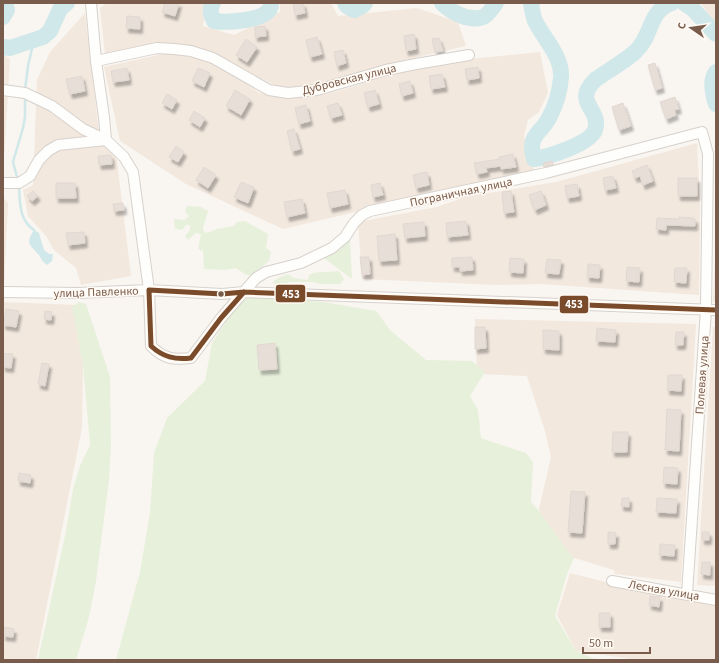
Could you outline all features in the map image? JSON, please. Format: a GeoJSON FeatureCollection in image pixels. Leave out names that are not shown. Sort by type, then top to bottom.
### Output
{"type":"FeatureCollection","features":[{"type":"Feature","properties":{"kind":"street"},"geometry":{"type":"LineString","coordinates":[[91,3],[96,62],[106,140]]}},
{"type":"Feature","properties":{"kind":"street","name":"Дубровская улица"},"geometry":{"type":"LineString","coordinates":[[96,62],[157,48],[180,50],[213,58],[269,90],[288,93],[317,90],[401,67],[469,55]]}},
{"type":"Feature","properties":{"kind":"street"},"geometry":{"type":"LineString","coordinates":[[3,90],[25,93],[52,106],[83,129],[106,140],[124,157],[133,172],[149,290]]}},
{"type":"Feature","properties":{"kind":"street","name":"Пограничная улица"},"geometry":{"type":"LineString","coordinates":[[149,290],[151,346],[159,354],[170,359],[191,358],[221,318],[256,278],[266,272],[300,263],[332,248],[345,237],[354,223],[362,215],[370,211],[546,173],[702,132]]}},
{"type":"Feature","properties":{"kind":"street","name":"Полевая улица"},"geometry":{"type":"LineString","coordinates":[[687,594],[711,310],[708,154],[702,132]]}},
{"type":"Feature","properties":{"kind":"street"},"geometry":{"type":"LineString","coordinates":[[5,183],[19,183],[30,176],[39,160],[48,151],[58,145],[106,140]]}},
{"type":"Feature","properties":{"kind":"street","name":"улица Павленко"},"geometry":{"type":"LineString","coordinates":[[3,292],[78,293],[149,290],[222,294],[244,292],[711,310]]}},
{"type":"Feature","properties":{"kind":"street","name":"Лесная улица"},"geometry":{"type":"LineString","coordinates":[[612,581],[716,600]]}},
{"type":"Feature","properties":{"kind":"shaded area"},"geometry":{"type":"Polygon","coordinates":[[[107,3],[206,3],[203,26],[234,35],[280,12],[280,3],[331,3],[338,16],[417,8],[458,22],[466,46],[401,61],[354,76],[301,89],[283,89],[202,49],[169,43],[154,43],[105,54],[100,8],[107,3]]]}},
{"type":"Feature","properties":{"kind":"shaded area"},"geometry":{"type":"Polygon","coordinates":[[[704,3],[716,3],[716,24],[702,5],[704,3]]]}},
{"type":"Feature","properties":{"kind":"shaded area"},"geometry":{"type":"Polygon","coordinates":[[[85,13],[100,142],[111,149],[117,161],[131,276],[81,285],[76,268],[54,250],[46,236],[28,216],[23,190],[33,185],[37,80],[50,52],[85,13]]]}},
{"type":"Feature","properties":{"kind":"shaded area"},"geometry":{"type":"Polygon","coordinates":[[[540,52],[548,93],[539,112],[528,120],[524,136],[534,170],[283,229],[186,184],[120,141],[104,67],[167,53],[205,60],[240,79],[259,93],[287,98],[312,97],[338,91],[387,76],[459,60],[540,52]]]}},
{"type":"Feature","properties":{"kind":"shaded area"},"geometry":{"type":"Polygon","coordinates":[[[3,54],[10,59],[3,175],[3,54]]]}},
{"type":"Feature","properties":{"kind":"shaded area"},"geometry":{"type":"Polygon","coordinates":[[[697,143],[700,205],[699,295],[541,284],[497,285],[362,279],[358,222],[437,207],[465,197],[556,182],[697,143]]]}},
{"type":"Feature","properties":{"kind":"shaded area"},"geometry":{"type":"Polygon","coordinates":[[[3,197],[8,203],[4,285],[3,285],[3,197]]]}},
{"type":"Feature","properties":{"kind":"shaded area"},"geometry":{"type":"Polygon","coordinates":[[[716,242],[716,302],[713,302],[716,242]]]}},
{"type":"Feature","properties":{"kind":"shaded area"},"geometry":{"type":"Polygon","coordinates":[[[3,302],[77,305],[83,362],[82,428],[36,660],[3,660],[3,302]]]}},
{"type":"Feature","properties":{"kind":"shaded area"},"geometry":{"type":"Polygon","coordinates":[[[475,319],[696,324],[681,582],[615,574],[614,570],[571,557],[542,531],[539,509],[551,457],[545,431],[527,376],[477,374],[475,319]]]}},
{"type":"Feature","properties":{"kind":"shaded area"},"geometry":{"type":"Polygon","coordinates":[[[713,327],[716,327],[716,586],[697,585],[713,327]]]}},
{"type":"Feature","properties":{"kind":"shaded area"},"geometry":{"type":"Polygon","coordinates":[[[570,573],[629,588],[716,603],[716,660],[639,660],[576,651],[557,615],[570,573]]]}},
{"type":"Feature","properties":{"kind":"green space"},"geometry":{"type":"Polygon","coordinates":[[[187,206],[201,207],[208,211],[203,228],[204,233],[234,226],[237,222],[245,221],[268,234],[266,248],[271,252],[269,261],[251,276],[236,268],[225,270],[204,269],[203,251],[198,249],[201,234],[196,233],[188,240],[185,236],[190,230],[190,225],[186,225],[182,230],[175,229],[174,219],[185,220],[189,216],[185,211],[187,206]]]}},
{"type":"Feature","properties":{"kind":"green space"},"geometry":{"type":"Polygon","coordinates":[[[350,240],[352,279],[324,258],[350,240]]]}},
{"type":"Feature","properties":{"kind":"green space"},"geometry":{"type":"Polygon","coordinates":[[[339,271],[344,279],[340,284],[290,282],[282,285],[272,283],[278,278],[288,274],[294,278],[308,280],[309,275],[313,273],[339,271]]]}},
{"type":"Feature","properties":{"kind":"green space"},"geometry":{"type":"Polygon","coordinates":[[[245,296],[324,302],[376,311],[391,331],[426,360],[472,361],[485,372],[470,396],[478,410],[481,438],[526,453],[533,462],[531,502],[574,558],[567,574],[555,616],[576,651],[597,660],[116,660],[140,572],[150,513],[154,453],[167,418],[205,381],[212,343],[235,307],[245,296]]]}},
{"type":"Feature","properties":{"kind":"green space"},"geometry":{"type":"Polygon","coordinates":[[[79,302],[86,304],[110,377],[111,445],[109,480],[96,581],[89,617],[76,660],[38,660],[66,531],[73,489],[80,466],[90,445],[83,365],[72,307],[79,302]]]}},
{"type":"Feature","properties":{"kind":"water"},"geometry":{"type":"Polygon","coordinates":[[[34,230],[39,233],[44,250],[49,254],[53,254],[52,261],[47,265],[30,244],[29,241],[34,230]]]}},
{"type":"Feature","properties":{"kind":"building"},"geometry":{"type":"Polygon","coordinates":[[[165,3],[179,3],[175,16],[162,12],[165,3]]]}},
{"type":"Feature","properties":{"kind":"building"},"geometry":{"type":"Polygon","coordinates":[[[293,3],[303,3],[305,13],[295,15],[293,3]]]}},
{"type":"Feature","properties":{"kind":"building"},"geometry":{"type":"Polygon","coordinates":[[[127,16],[140,17],[140,29],[126,28],[127,16]]]}},
{"type":"Feature","properties":{"kind":"building"},"geometry":{"type":"Polygon","coordinates":[[[265,26],[266,36],[255,37],[255,27],[265,26]]]}},
{"type":"Feature","properties":{"kind":"building"},"geometry":{"type":"Polygon","coordinates":[[[414,34],[416,49],[406,51],[404,36],[414,34]]]}},
{"type":"Feature","properties":{"kind":"building"},"geometry":{"type":"Polygon","coordinates":[[[317,37],[322,54],[310,57],[306,40],[317,37]]]}},
{"type":"Feature","properties":{"kind":"building"},"geometry":{"type":"Polygon","coordinates":[[[439,38],[443,51],[435,52],[432,39],[439,38]]]}},
{"type":"Feature","properties":{"kind":"building"},"geometry":{"type":"Polygon","coordinates":[[[246,39],[257,47],[247,62],[236,55],[246,39]]]}},
{"type":"Feature","properties":{"kind":"building"},"geometry":{"type":"Polygon","coordinates":[[[343,50],[346,63],[337,66],[334,52],[343,50]]]}},
{"type":"Feature","properties":{"kind":"building"},"geometry":{"type":"Polygon","coordinates":[[[655,63],[662,88],[655,90],[648,65],[655,63]]]}},
{"type":"Feature","properties":{"kind":"building"},"geometry":{"type":"Polygon","coordinates":[[[478,67],[479,78],[467,80],[465,69],[478,67]]]}},
{"type":"Feature","properties":{"kind":"building"},"geometry":{"type":"Polygon","coordinates":[[[127,68],[129,80],[113,82],[111,71],[127,68]]]}},
{"type":"Feature","properties":{"kind":"building"},"geometry":{"type":"Polygon","coordinates":[[[198,68],[210,73],[204,87],[192,81],[198,68]]]}},
{"type":"Feature","properties":{"kind":"building"},"geometry":{"type":"Polygon","coordinates":[[[442,74],[445,87],[431,89],[429,76],[442,74]]]}},
{"type":"Feature","properties":{"kind":"building"},"geometry":{"type":"Polygon","coordinates":[[[82,76],[85,91],[70,94],[66,79],[82,76]]]}},
{"type":"Feature","properties":{"kind":"building"},"geometry":{"type":"Polygon","coordinates":[[[410,81],[413,93],[402,96],[399,84],[410,81]]]}},
{"type":"Feature","properties":{"kind":"building"},"geometry":{"type":"Polygon","coordinates":[[[235,90],[250,99],[241,115],[226,106],[235,90]]]}},
{"type":"Feature","properties":{"kind":"building"},"geometry":{"type":"Polygon","coordinates":[[[375,90],[379,104],[368,107],[364,93],[375,90]]]}},
{"type":"Feature","properties":{"kind":"building"},"geometry":{"type":"Polygon","coordinates":[[[167,94],[177,100],[172,109],[162,103],[167,94]]]}},
{"type":"Feature","properties":{"kind":"building"},"geometry":{"type":"Polygon","coordinates":[[[675,97],[679,109],[674,110],[676,115],[666,119],[660,102],[675,97]]]}},
{"type":"Feature","properties":{"kind":"building"},"geometry":{"type":"Polygon","coordinates":[[[338,103],[342,115],[331,118],[327,106],[338,103]]]}},
{"type":"Feature","properties":{"kind":"building"},"geometry":{"type":"Polygon","coordinates":[[[623,103],[631,126],[619,130],[612,107],[623,103]]]}},
{"type":"Feature","properties":{"kind":"building"},"geometry":{"type":"Polygon","coordinates":[[[306,105],[310,121],[299,124],[295,108],[306,105]]]}},
{"type":"Feature","properties":{"kind":"building"},"geometry":{"type":"Polygon","coordinates":[[[194,111],[205,118],[200,127],[189,120],[194,111]]]}},
{"type":"Feature","properties":{"kind":"building"},"geometry":{"type":"Polygon","coordinates":[[[294,129],[300,149],[292,151],[287,131],[294,129]]]}},
{"type":"Feature","properties":{"kind":"building"},"geometry":{"type":"Polygon","coordinates":[[[176,146],[184,152],[178,162],[169,157],[176,146]]]}},
{"type":"Feature","properties":{"kind":"building"},"geometry":{"type":"Polygon","coordinates":[[[513,154],[516,167],[501,169],[501,166],[486,168],[487,172],[477,174],[474,163],[500,159],[499,157],[513,154]]]}},
{"type":"Feature","properties":{"kind":"building"},"geometry":{"type":"Polygon","coordinates":[[[111,155],[112,164],[99,165],[98,156],[111,155]]]}},
{"type":"Feature","properties":{"kind":"building"},"geometry":{"type":"Polygon","coordinates":[[[552,161],[553,165],[544,167],[543,163],[552,161]]]}},
{"type":"Feature","properties":{"kind":"building"},"geometry":{"type":"Polygon","coordinates":[[[647,165],[653,181],[643,185],[640,176],[635,178],[632,171],[647,165]]]}},
{"type":"Feature","properties":{"kind":"building"},"geometry":{"type":"Polygon","coordinates":[[[204,167],[216,175],[208,188],[196,180],[204,167]]]}},
{"type":"Feature","properties":{"kind":"building"},"geometry":{"type":"Polygon","coordinates":[[[427,172],[429,185],[416,188],[413,175],[427,172]]]}},
{"type":"Feature","properties":{"kind":"building"},"geometry":{"type":"Polygon","coordinates":[[[613,176],[616,188],[605,190],[603,178],[613,176]]]}},
{"type":"Feature","properties":{"kind":"building"},"geometry":{"type":"Polygon","coordinates":[[[678,178],[697,178],[697,196],[678,196],[678,178]]]}},
{"type":"Feature","properties":{"kind":"building"},"geometry":{"type":"Polygon","coordinates":[[[241,182],[254,187],[248,203],[234,197],[241,182]]]}},
{"type":"Feature","properties":{"kind":"building"},"geometry":{"type":"Polygon","coordinates":[[[56,183],[75,183],[76,198],[56,198],[56,183]]]}},
{"type":"Feature","properties":{"kind":"building"},"geometry":{"type":"Polygon","coordinates":[[[380,183],[383,195],[373,197],[371,185],[380,183]]]}},
{"type":"Feature","properties":{"kind":"building"},"geometry":{"type":"Polygon","coordinates":[[[577,184],[579,196],[567,198],[565,186],[577,184]]]}},
{"type":"Feature","properties":{"kind":"building"},"geometry":{"type":"Polygon","coordinates":[[[345,190],[348,204],[330,208],[327,193],[345,190]]]}},
{"type":"Feature","properties":{"kind":"building"},"geometry":{"type":"Polygon","coordinates":[[[33,191],[38,196],[32,201],[27,196],[33,191]]]}},
{"type":"Feature","properties":{"kind":"building"},"geometry":{"type":"Polygon","coordinates":[[[511,191],[514,212],[504,213],[502,192],[511,191]]]}},
{"type":"Feature","properties":{"kind":"building"},"geometry":{"type":"Polygon","coordinates":[[[541,191],[546,205],[535,210],[529,195],[541,191]]]}},
{"type":"Feature","properties":{"kind":"building"},"geometry":{"type":"Polygon","coordinates":[[[302,199],[305,213],[287,217],[284,202],[302,199]]]}},
{"type":"Feature","properties":{"kind":"building"},"geometry":{"type":"Polygon","coordinates":[[[123,203],[124,210],[114,211],[113,204],[123,203]]]}},
{"type":"Feature","properties":{"kind":"building"},"geometry":{"type":"Polygon","coordinates":[[[679,217],[695,219],[695,226],[666,225],[666,230],[656,229],[657,218],[679,219],[679,217]]]}},
{"type":"Feature","properties":{"kind":"building"},"geometry":{"type":"Polygon","coordinates":[[[466,221],[468,235],[447,237],[446,223],[466,221]]]}},
{"type":"Feature","properties":{"kind":"building"},"geometry":{"type":"Polygon","coordinates":[[[424,222],[425,236],[405,238],[403,224],[424,222]]]}},
{"type":"Feature","properties":{"kind":"building"},"geometry":{"type":"Polygon","coordinates":[[[84,232],[85,243],[68,245],[66,233],[84,232]]]}},
{"type":"Feature","properties":{"kind":"building"},"geometry":{"type":"Polygon","coordinates":[[[395,234],[397,260],[379,261],[377,236],[395,234]]]}},
{"type":"Feature","properties":{"kind":"building"},"geometry":{"type":"Polygon","coordinates":[[[360,257],[369,257],[370,274],[362,275],[360,257]]]}},
{"type":"Feature","properties":{"kind":"building"},"geometry":{"type":"Polygon","coordinates":[[[472,257],[473,270],[460,271],[460,267],[452,267],[452,258],[472,257]]]}},
{"type":"Feature","properties":{"kind":"building"},"geometry":{"type":"Polygon","coordinates":[[[510,258],[524,259],[523,273],[509,272],[510,258]]]}},
{"type":"Feature","properties":{"kind":"building"},"geometry":{"type":"Polygon","coordinates":[[[547,259],[561,260],[559,274],[545,273],[547,259]]]}},
{"type":"Feature","properties":{"kind":"building"},"geometry":{"type":"Polygon","coordinates":[[[588,264],[600,265],[599,278],[587,277],[588,264]]]}},
{"type":"Feature","properties":{"kind":"building"},"geometry":{"type":"Polygon","coordinates":[[[627,267],[640,268],[639,282],[626,281],[627,267]]]}},
{"type":"Feature","properties":{"kind":"building"},"geometry":{"type":"Polygon","coordinates":[[[675,268],[687,268],[686,283],[674,282],[675,268]]]}},
{"type":"Feature","properties":{"kind":"building"},"geometry":{"type":"Polygon","coordinates":[[[6,309],[19,311],[16,327],[3,325],[6,309]]]}},
{"type":"Feature","properties":{"kind":"building"},"geometry":{"type":"Polygon","coordinates":[[[45,311],[52,312],[51,320],[44,319],[45,311]]]}},
{"type":"Feature","properties":{"kind":"building"},"geometry":{"type":"Polygon","coordinates":[[[475,327],[485,327],[486,348],[475,349],[475,327]]]}},
{"type":"Feature","properties":{"kind":"building"},"geometry":{"type":"Polygon","coordinates":[[[597,328],[616,330],[615,342],[596,341],[597,328]]]}},
{"type":"Feature","properties":{"kind":"building"},"geometry":{"type":"Polygon","coordinates":[[[543,330],[559,331],[559,350],[543,349],[543,330]]]}},
{"type":"Feature","properties":{"kind":"building"},"geometry":{"type":"Polygon","coordinates":[[[676,332],[684,332],[683,345],[675,345],[676,332]]]}},
{"type":"Feature","properties":{"kind":"building"},"geometry":{"type":"Polygon","coordinates":[[[275,343],[277,369],[259,370],[257,345],[275,343]]]}},
{"type":"Feature","properties":{"kind":"building"},"geometry":{"type":"Polygon","coordinates":[[[3,353],[13,354],[11,368],[3,367],[3,353]]]}},
{"type":"Feature","properties":{"kind":"building"},"geometry":{"type":"Polygon","coordinates":[[[42,363],[49,364],[45,386],[38,384],[42,363]]]}},
{"type":"Feature","properties":{"kind":"building"},"geometry":{"type":"Polygon","coordinates":[[[668,375],[682,375],[681,391],[667,390],[668,375]]]}},
{"type":"Feature","properties":{"kind":"building"},"geometry":{"type":"Polygon","coordinates":[[[667,409],[681,410],[679,451],[665,450],[667,409]]]}},
{"type":"Feature","properties":{"kind":"building"},"geometry":{"type":"Polygon","coordinates":[[[613,432],[628,432],[627,452],[612,452],[613,432]]]}},
{"type":"Feature","properties":{"kind":"building"},"geometry":{"type":"Polygon","coordinates":[[[664,467],[678,468],[677,484],[663,483],[664,467]]]}},
{"type":"Feature","properties":{"kind":"building"},"geometry":{"type":"Polygon","coordinates":[[[19,473],[31,475],[30,483],[18,481],[19,473]]]}},
{"type":"Feature","properties":{"kind":"building"},"geometry":{"type":"Polygon","coordinates":[[[571,491],[585,492],[582,533],[568,532],[571,491]]]}},
{"type":"Feature","properties":{"kind":"building"},"geometry":{"type":"Polygon","coordinates":[[[622,498],[629,498],[629,507],[621,506],[622,498]]]}},
{"type":"Feature","properties":{"kind":"building"},"geometry":{"type":"Polygon","coordinates":[[[657,498],[677,499],[676,513],[656,512],[657,498]]]}},
{"type":"Feature","properties":{"kind":"building"},"geometry":{"type":"Polygon","coordinates":[[[608,532],[616,533],[615,544],[608,544],[608,532]]]}},
{"type":"Feature","properties":{"kind":"building"},"geometry":{"type":"Polygon","coordinates":[[[702,532],[709,532],[709,540],[702,540],[702,532]]]}},
{"type":"Feature","properties":{"kind":"building"},"geometry":{"type":"Polygon","coordinates":[[[660,544],[675,545],[674,556],[659,555],[660,544]]]}},
{"type":"Feature","properties":{"kind":"building"},"geometry":{"type":"Polygon","coordinates":[[[702,562],[710,562],[710,575],[701,574],[702,562]]]}},
{"type":"Feature","properties":{"kind":"building"},"geometry":{"type":"Polygon","coordinates":[[[650,596],[660,597],[659,607],[649,605],[650,596]]]}},
{"type":"Feature","properties":{"kind":"building"},"geometry":{"type":"Polygon","coordinates":[[[599,613],[610,613],[610,627],[599,627],[599,613]]]}},
{"type":"Feature","properties":{"kind":"building"},"geometry":{"type":"Polygon","coordinates":[[[5,627],[14,629],[13,637],[3,636],[5,627]]]}},
{"type":"Feature","properties":{"kind":"waterway"},"geometry":{"type":"LineString","coordinates":[[3,17],[7,10],[5,3]]}},
{"type":"Feature","properties":{"kind":"waterway"},"geometry":{"type":"LineString","coordinates":[[3,47],[10,48],[43,37],[50,31],[60,9],[67,3]]}},
{"type":"Feature","properties":{"kind":"waterway"},"geometry":{"type":"LineString","coordinates":[[213,3],[211,12],[214,21],[227,22],[252,19],[260,16],[270,9],[271,3]]}},
{"type":"Feature","properties":{"kind":"waterway"},"geometry":{"type":"LineString","coordinates":[[345,3],[354,10],[365,3]]}},
{"type":"Feature","properties":{"kind":"waterway"},"geometry":{"type":"LineString","coordinates":[[442,3],[450,10],[472,18],[487,15],[496,3]]}},
{"type":"Feature","properties":{"kind":"waterway"},"geometry":{"type":"LineString","coordinates":[[531,3],[535,21],[556,55],[561,69],[559,93],[554,108],[549,118],[533,140],[532,151],[534,159],[549,156],[568,149],[592,135],[595,130],[596,122],[595,116],[587,100],[586,94],[589,87],[596,79],[636,51],[645,38],[655,17],[664,7],[672,3]]}},
{"type":"Feature","properties":{"kind":"waterway"},"geometry":{"type":"LineString","coordinates":[[684,3],[693,9],[716,34]]}},
{"type":"Feature","properties":{"kind":"waterway"},"geometry":{"type":"LineString","coordinates":[[25,90],[28,66],[34,40]]}},
{"type":"Feature","properties":{"kind":"waterway"},"geometry":{"type":"LineString","coordinates":[[716,72],[713,79],[713,92],[716,104]]}},
{"type":"Feature","properties":{"kind":"waterway"},"geometry":{"type":"LineString","coordinates":[[18,181],[13,162],[23,128],[25,117],[25,96]]}},
{"type":"Feature","properties":{"kind":"waterway"},"geometry":{"type":"LineString","coordinates":[[19,186],[21,211],[25,221],[34,230]]}},
{"type":"Feature","properties":{"kind":"transit line","name":"453"},"geometry":{"type":"LineString","coordinates":[[149,290],[222,294],[244,292],[716,310]]}},
{"type":"Feature","properties":{"kind":"transit line","name":"453"},"geometry":{"type":"LineString","coordinates":[[149,290],[151,346],[160,353],[180,359],[191,358],[221,318],[244,292]]}}]}
